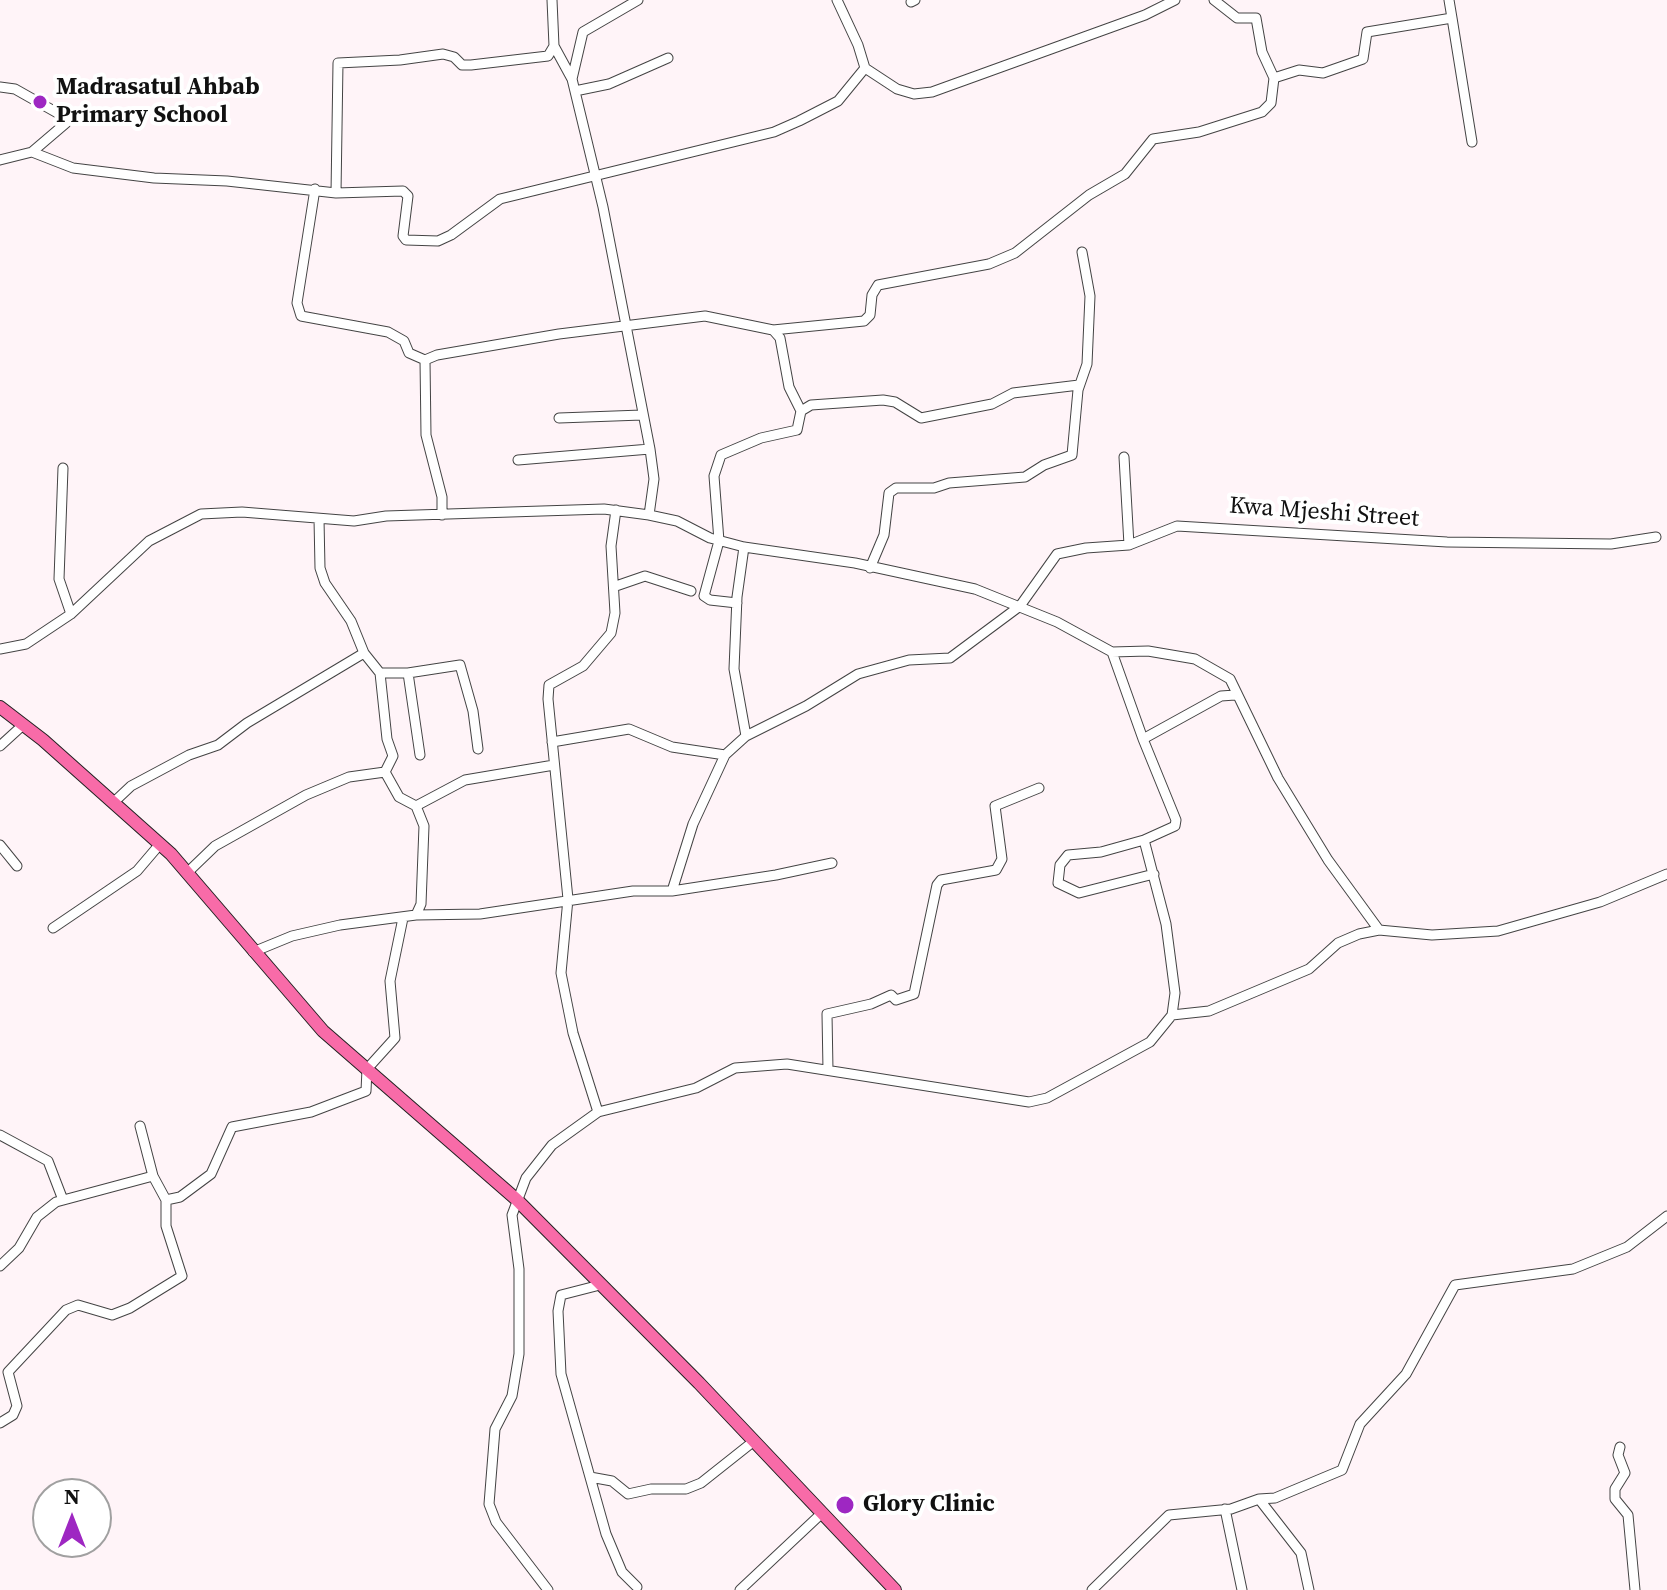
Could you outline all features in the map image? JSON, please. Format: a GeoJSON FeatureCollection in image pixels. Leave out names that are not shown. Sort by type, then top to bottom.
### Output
{"type":"FeatureCollection","features":[{"type":"Feature","properties":{"kind":"main road"},"geometry":{"type":"LineString","coordinates":[[0,707],[160,844],[188,872],[323,1031],[516,1199],[754,1441],[895,1590]]}},
{"type":"Feature","properties":{"kind":"street"},"geometry":{"type":"LineString","coordinates":[[552,0],[554,46],[572,79],[603,207],[650,449],[654,479],[649,515]]}},
{"type":"Feature","properties":{"kind":"street"},"geometry":{"type":"LineString","coordinates":[[572,79],[583,32],[638,0]]}},
{"type":"Feature","properties":{"kind":"street"},"geometry":{"type":"LineString","coordinates":[[837,0],[865,68],[897,89],[914,94],[932,92],[1158,10],[1175,0]]}},
{"type":"Feature","properties":{"kind":"street"},"geometry":{"type":"LineString","coordinates":[[1153,0],[1158,10]]}},
{"type":"Feature","properties":{"kind":"street"},"geometry":{"type":"LineString","coordinates":[[315,189],[297,303],[301,316],[388,332],[404,341],[409,353],[425,360],[437,355],[624,324],[705,316],[773,330],[864,321],[870,315],[872,295],[878,285],[989,264],[1015,253],[1089,195],[1125,174],[1153,139],[1199,132],[1262,112],[1271,103],[1274,78],[1262,52],[1256,18],[1237,18],[1214,0]]}},
{"type":"Feature","properties":{"kind":"street"},"geometry":{"type":"LineString","coordinates":[[1449,0],[1472,142]]}},
{"type":"Feature","properties":{"kind":"street"},"geometry":{"type":"LineString","coordinates":[[1274,78],[1299,70],[1323,73],[1363,59],[1367,32],[1452,18]]}},
{"type":"Feature","properties":{"kind":"street"},"geometry":{"type":"LineString","coordinates":[[336,193],[338,63],[443,54],[454,57],[462,65],[471,65],[548,56],[554,46]]}},
{"type":"Feature","properties":{"kind":"street"},"geometry":{"type":"LineString","coordinates":[[575,91],[609,84],[668,58]]}},
{"type":"Feature","properties":{"kind":"street"},"geometry":{"type":"LineString","coordinates":[[32,152],[86,170],[336,193],[403,191],[408,196],[403,236],[406,240],[438,241],[500,199],[774,132],[838,101],[865,68]]}},
{"type":"Feature","properties":{"kind":"street"},"geometry":{"type":"LineString","coordinates":[[0,87],[15,89],[61,115],[66,123],[32,152],[0,160]]}},
{"type":"Feature","properties":{"kind":"street"},"geometry":{"type":"LineString","coordinates":[[870,568],[884,535],[889,493],[896,488],[934,488],[949,483],[1025,477],[1072,455],[1079,385],[1087,364],[1090,296],[1082,252]]}},
{"type":"Feature","properties":{"kind":"street"},"geometry":{"type":"LineString","coordinates":[[737,603],[710,600],[704,596],[719,541],[714,476],[717,460],[761,438],[797,430],[801,411],[789,387],[780,338],[773,330]]}},
{"type":"Feature","properties":{"kind":"street"},"geometry":{"type":"LineString","coordinates":[[425,360],[426,435],[442,497],[442,515]]}},
{"type":"Feature","properties":{"kind":"street"},"geometry":{"type":"LineString","coordinates":[[801,411],[811,405],[883,400],[895,402],[921,418],[992,404],[1013,393],[1079,385]]}},
{"type":"Feature","properties":{"kind":"street"},"geometry":{"type":"LineString","coordinates":[[559,418],[642,415]]}},
{"type":"Feature","properties":{"kind":"street"},"geometry":{"type":"LineString","coordinates":[[518,460],[650,449]]}},
{"type":"Feature","properties":{"kind":"street"},"geometry":{"type":"LineString","coordinates":[[1124,457],[1129,545]]}},
{"type":"Feature","properties":{"kind":"street"},"geometry":{"type":"LineString","coordinates":[[63,468],[59,579],[71,614]]}},
{"type":"Feature","properties":{"kind":"street"},"geometry":{"type":"LineString","coordinates":[[598,1112],[573,1033],[561,973],[568,899],[549,685],[583,666],[611,633],[616,586],[611,546],[616,510]]}},
{"type":"Feature","properties":{"kind":"street"},"geometry":{"type":"LineString","coordinates":[[0,649],[26,644],[71,614],[105,578],[149,541],[201,514],[242,512],[354,521],[386,516],[616,510],[649,515],[677,521],[719,541],[744,547],[975,589],[1020,606],[1112,652],[1148,651],[1195,659],[1230,679],[1235,695],[1278,778],[1328,860],[1379,930]]}},
{"type":"Feature","properties":{"kind":"street"},"geometry":{"type":"LineString","coordinates":[[319,519],[320,568],[325,583],[351,621],[364,653],[380,673],[387,739],[393,756],[385,772]]}},
{"type":"Feature","properties":{"kind":"street","name":"Kwa Mjeshi Street"},"geometry":{"type":"LineString","coordinates":[[725,755],[746,736],[806,706],[858,674],[909,660],[950,658],[1020,606],[1057,554],[1129,545],[1177,526],[1199,524],[1447,542],[1611,544],[1656,537]]}},
{"type":"Feature","properties":{"kind":"street"},"geometry":{"type":"LineString","coordinates":[[744,547],[737,603],[734,669],[746,736]]}},
{"type":"Feature","properties":{"kind":"street"},"geometry":{"type":"LineString","coordinates":[[616,586],[631,577],[645,576],[691,591]]}},
{"type":"Feature","properties":{"kind":"street"},"geometry":{"type":"LineString","coordinates":[[1112,652],[1176,820],[1175,826],[1144,840],[1101,852],[1068,855],[1060,865],[1058,883],[1079,893],[1154,874]]}},
{"type":"Feature","properties":{"kind":"street"},"geometry":{"type":"LineString","coordinates":[[114,802],[131,786],[189,755],[218,745],[247,723],[364,653]]}},
{"type":"Feature","properties":{"kind":"street"},"geometry":{"type":"LineString","coordinates":[[380,673],[408,673],[460,665],[473,711],[478,749]]}},
{"type":"Feature","properties":{"kind":"street"},"geometry":{"type":"LineString","coordinates":[[408,673],[420,755]]}},
{"type":"Feature","properties":{"kind":"street"},"geometry":{"type":"LineString","coordinates":[[1143,739],[1155,729],[1189,715],[1221,696],[1235,695]]}},
{"type":"Feature","properties":{"kind":"street"},"geometry":{"type":"LineString","coordinates":[[0,746],[23,725]]}},
{"type":"Feature","properties":{"kind":"street"},"geometry":{"type":"LineString","coordinates":[[552,742],[629,729],[672,747],[725,755],[693,824],[672,891]]}},
{"type":"Feature","properties":{"kind":"street"},"geometry":{"type":"LineString","coordinates":[[416,806],[465,780],[554,765]]}},
{"type":"Feature","properties":{"kind":"street"},"geometry":{"type":"LineString","coordinates":[[385,772],[399,797],[416,806],[424,826],[421,904],[416,915]]}},
{"type":"Feature","properties":{"kind":"street"},"geometry":{"type":"LineString","coordinates":[[188,872],[215,846],[306,795],[349,777],[385,772]]}},
{"type":"Feature","properties":{"kind":"street"},"geometry":{"type":"LineString","coordinates":[[828,1070],[827,1014],[871,1004],[891,995],[896,1000],[914,994],[937,885],[941,880],[996,870],[1002,859],[995,806],[1039,788]]}},
{"type":"Feature","properties":{"kind":"street"},"geometry":{"type":"LineString","coordinates":[[548,1590],[496,1522],[489,1504],[495,1429],[512,1396],[519,1354],[519,1269],[512,1215],[526,1178],[552,1145],[598,1112],[696,1088],[735,1068],[787,1064],[1029,1102],[1047,1098],[1150,1042],[1172,1015],[1175,993],[1166,924],[1144,840]]}},
{"type":"Feature","properties":{"kind":"street"},"geometry":{"type":"LineString","coordinates":[[53,928],[137,871],[160,844]]}},
{"type":"Feature","properties":{"kind":"street"},"geometry":{"type":"LineString","coordinates":[[0,845],[17,866]]}},
{"type":"Feature","properties":{"kind":"street"},"geometry":{"type":"LineString","coordinates":[[253,952],[292,936],[340,925],[416,915],[480,914],[633,891],[672,891],[832,863]]}},
{"type":"Feature","properties":{"kind":"street"},"geometry":{"type":"LineString","coordinates":[[1172,1015],[1209,1011],[1309,969],[1338,943],[1379,930],[1432,935],[1498,931],[1600,902],[1667,874]]}},
{"type":"Feature","properties":{"kind":"street"},"geometry":{"type":"LineString","coordinates":[[366,1091],[367,1069],[395,1038],[390,981],[402,940],[403,918]]}},
{"type":"Feature","properties":{"kind":"street"},"geometry":{"type":"LineString","coordinates":[[166,1200],[180,1197],[211,1174],[232,1127],[311,1112],[366,1091],[378,1079]]}},
{"type":"Feature","properties":{"kind":"street"},"geometry":{"type":"LineString","coordinates":[[0,1423],[13,1415],[17,1406],[8,1372],[66,1310],[78,1305],[112,1315],[130,1308],[182,1276],[166,1226],[166,1200],[153,1176],[140,1126]]}},
{"type":"Feature","properties":{"kind":"street"},"geometry":{"type":"LineString","coordinates":[[0,1135],[48,1161],[63,1200]]}},
{"type":"Feature","properties":{"kind":"street"},"geometry":{"type":"LineString","coordinates":[[0,1266],[19,1248],[37,1217],[63,1200],[153,1176]]}},
{"type":"Feature","properties":{"kind":"street"},"geometry":{"type":"LineString","coordinates":[[1092,1590],[1169,1515],[1225,1509],[1296,1492],[1342,1470],[1360,1424],[1406,1374],[1455,1285],[1573,1269],[1627,1247],[1667,1216]]}},
{"type":"Feature","properties":{"kind":"street"},"geometry":{"type":"LineString","coordinates":[[600,1285],[561,1295],[558,1311],[561,1374],[606,1534],[622,1572],[637,1589]]}},
{"type":"Feature","properties":{"kind":"street"},"geometry":{"type":"LineString","coordinates":[[590,1477],[612,1481],[628,1494],[651,1489],[686,1489],[701,1483],[754,1441]]}},
{"type":"Feature","properties":{"kind":"street"},"geometry":{"type":"LineString","coordinates":[[1620,1447],[1618,1455],[1625,1473],[1615,1489],[1615,1499],[1628,1515],[1635,1590]]}},
{"type":"Feature","properties":{"kind":"street"},"geometry":{"type":"LineString","coordinates":[[1259,1499],[1301,1553],[1309,1590]]}},
{"type":"Feature","properties":{"kind":"street"},"geometry":{"type":"LineString","coordinates":[[1225,1509],[1242,1590]]}},
{"type":"Feature","properties":{"kind":"street"},"geometry":{"type":"LineString","coordinates":[[740,1590],[821,1514]]}},
{"type":"Feature","properties":{"kind":"place","name":"Madrasatul Ahbab Primary School"},"geometry":{"type":"Point","coordinates":[40,102]}},
{"type":"Feature","properties":{"kind":"place","name":"Glory Clinic"},"geometry":{"type":"Point","coordinates":[845,1505]}}]}
